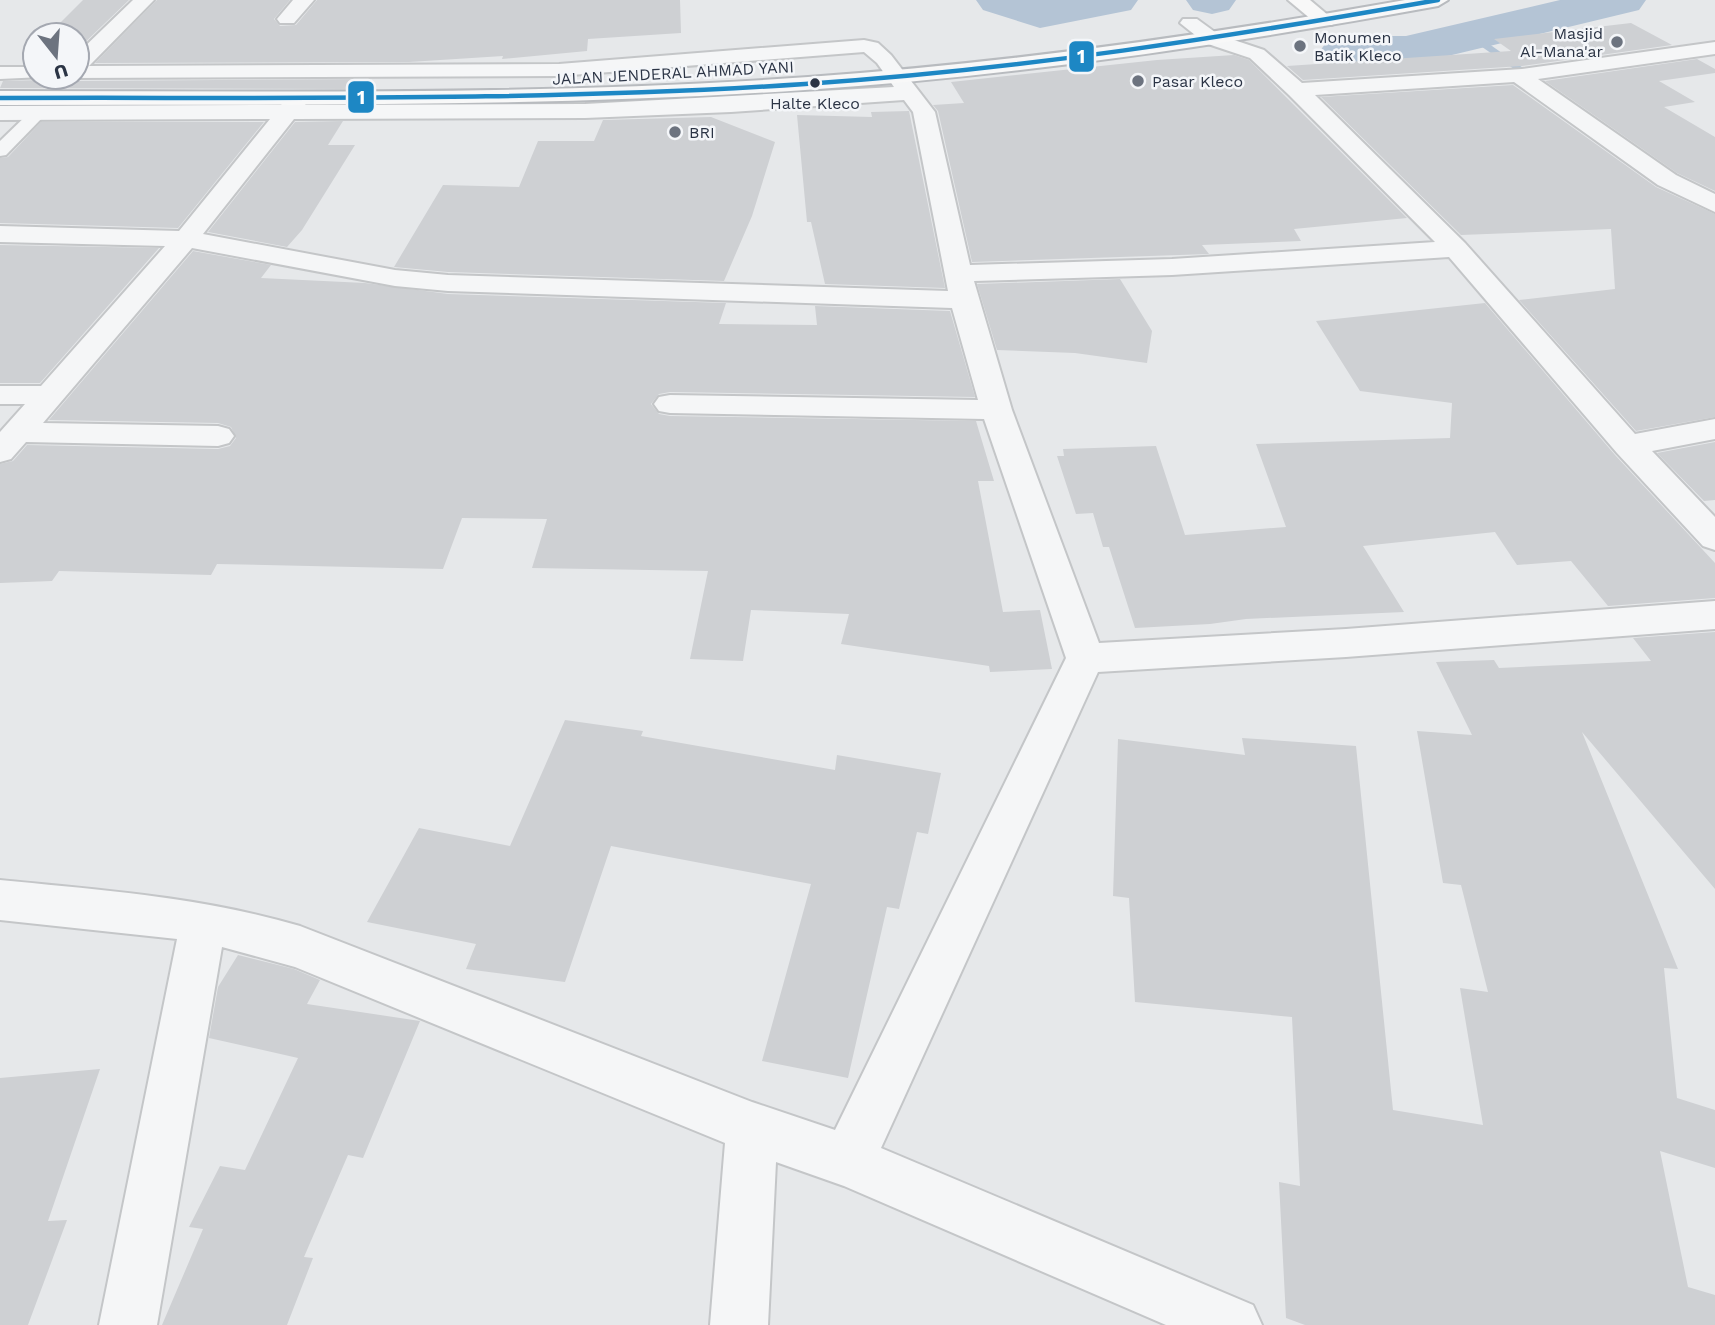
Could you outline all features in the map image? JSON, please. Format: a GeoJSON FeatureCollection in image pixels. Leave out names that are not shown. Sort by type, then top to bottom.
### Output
{"type":"FeatureCollection","features":[{"type":"Feature","properties":{"kind":"main road","name":"JALAN JENDERAL AHMAD YANI"},"geometry":{"type":"LineString","coordinates":[[1276,17],[1301,3],[1342,0]]}},
{"type":"Feature","properties":{"kind":"main road","name":"JALAN JENDERAL AHMAD YANI"},"geometry":{"type":"LineString","coordinates":[[91,78],[191,78],[367,91],[423,77],[720,73],[895,76],[1213,29],[1276,17],[1325,21],[1438,0]]}},
{"type":"Feature","properties":{"kind":"main road"},"geometry":{"type":"LineString","coordinates":[[1301,3],[1325,21]]}},
{"type":"Feature","properties":{"kind":"main road","name":"JALAN JENDERAL AHMAD YANI"},"geometry":{"type":"LineString","coordinates":[[0,84],[21,82]]}},
{"type":"Feature","properties":{"kind":"main road","name":"JALAN JENDERAL AHMAD YANI"},"geometry":{"type":"LineString","coordinates":[[0,98],[24,91]]}},
{"type":"Feature","properties":{"kind":"street"},"geometry":{"type":"LineString","coordinates":[[91,54],[144,0]]}},
{"type":"Feature","properties":{"kind":"street"},"geometry":{"type":"LineString","coordinates":[[287,19],[304,0]]}},
{"type":"Feature","properties":{"kind":"street"},"geometry":{"type":"LineString","coordinates":[[1213,29],[1257,54],[1297,90],[1456,249],[1628,446],[1715,538]]}},
{"type":"Feature","properties":{"kind":"street"},"geometry":{"type":"LineString","coordinates":[[1297,90],[1526,75],[1715,48]]}},
{"type":"Feature","properties":{"kind":"street"},"geometry":{"type":"LineString","coordinates":[[0,74],[21,73]]}},
{"type":"Feature","properties":{"kind":"street"},"geometry":{"type":"LineString","coordinates":[[1526,75],[1667,180],[1715,204]]}},
{"type":"Feature","properties":{"kind":"street"},"geometry":{"type":"LineString","coordinates":[[91,83],[197,105],[294,105],[367,91],[598,110],[731,105],[895,76],[924,112],[962,287],[996,410],[1085,658],[848,1161]]}},
{"type":"Feature","properties":{"kind":"street"},"geometry":{"type":"LineString","coordinates":[[0,113],[43,91]]}},
{"type":"Feature","properties":{"kind":"street"},"geometry":{"type":"LineString","coordinates":[[9,442],[48,394],[186,239],[294,105]]}},
{"type":"Feature","properties":{"kind":"street"},"geometry":{"type":"LineString","coordinates":[[0,234],[186,239],[395,278],[448,283],[962,287],[1184,266],[1456,249]]}},
{"type":"Feature","properties":{"kind":"street"},"geometry":{"type":"LineString","coordinates":[[0,396],[48,394]]}},
{"type":"Feature","properties":{"kind":"street"},"geometry":{"type":"LineString","coordinates":[[670,404],[996,410]]}},
{"type":"Feature","properties":{"kind":"street"},"geometry":{"type":"LineString","coordinates":[[1628,446],[1715,429]]}},
{"type":"Feature","properties":{"kind":"street"},"geometry":{"type":"LineString","coordinates":[[9,442],[218,436]]}},
{"type":"Feature","properties":{"kind":"street"},"geometry":{"type":"LineString","coordinates":[[1085,658],[1346,643],[1715,615]]}},
{"type":"Feature","properties":{"kind":"street"},"geometry":{"type":"LineString","coordinates":[[0,900],[203,923],[262,934],[300,947],[752,1128],[848,1161],[1233,1325]]}},
{"type":"Feature","properties":{"kind":"street"},"geometry":{"type":"LineString","coordinates":[[128,1325],[203,923]]}},
{"type":"Feature","properties":{"kind":"street"},"geometry":{"type":"LineString","coordinates":[[739,1325],[752,1128]]}},
{"type":"Feature","properties":{"kind":"lane"},"geometry":{"type":"LineString","coordinates":[[0,151],[56,91]]}},
{"type":"Feature","properties":{"kind":"building"},"geometry":{"type":"Polygon","coordinates":[[[83,0],[129,0],[91,37],[91,21],[62,21],[83,0]]]}},
{"type":"Feature","properties":{"kind":"building"},"geometry":{"type":"Polygon","coordinates":[[[157,0],[290,0],[274,19],[280,26],[296,25],[317,0],[680,0],[681,33],[588,39],[587,51],[502,59],[503,56],[409,62],[95,63],[157,0]]]}},
{"type":"Feature","properties":{"kind":"building"},"geometry":{"type":"Polygon","coordinates":[[[1631,23],[1672,45],[1522,66],[1303,80],[1287,66],[1511,51],[1494,39],[1631,23]]]}},
{"type":"Feature","properties":{"kind":"building"},"geometry":{"type":"Polygon","coordinates":[[[1234,55],[1249,60],[1407,218],[1294,229],[1301,241],[1202,245],[1209,254],[972,262],[938,111],[933,105],[964,103],[951,82],[1157,60],[1234,55]]]}},
{"type":"Feature","properties":{"kind":"building"},"geometry":{"type":"Polygon","coordinates":[[[1697,59],[1715,69],[1715,73],[1659,81],[1695,102],[1664,107],[1715,137],[1715,191],[1677,173],[1545,81],[1697,59]]]}},
{"type":"Feature","properties":{"kind":"building"},"geometry":{"type":"Polygon","coordinates":[[[371,79],[365,89],[91,88],[91,81],[371,79]]]}},
{"type":"Feature","properties":{"kind":"building"},"geometry":{"type":"Polygon","coordinates":[[[3,81],[21,81],[21,88],[0,88],[3,81]]]}},
{"type":"Feature","properties":{"kind":"building"},"geometry":{"type":"Polygon","coordinates":[[[1513,85],[1656,187],[1715,214],[1715,417],[1636,431],[1519,300],[1615,289],[1611,229],[1461,235],[1321,97],[1513,85]]]}},
{"type":"Feature","properties":{"kind":"building"},"geometry":{"type":"Polygon","coordinates":[[[909,111],[945,288],[825,284],[811,222],[807,222],[797,115],[872,117],[871,112],[909,111]]]}},
{"type":"Feature","properties":{"kind":"building"},"geometry":{"type":"Polygon","coordinates":[[[711,117],[775,142],[752,216],[724,281],[448,272],[394,267],[443,185],[519,187],[538,141],[594,141],[603,120],[711,117]]]}},
{"type":"Feature","properties":{"kind":"building"},"geometry":{"type":"Polygon","coordinates":[[[343,121],[328,145],[355,145],[302,230],[287,247],[208,232],[295,122],[343,121]]]}},
{"type":"Feature","properties":{"kind":"building"},"geometry":{"type":"Polygon","coordinates":[[[41,122],[264,122],[178,228],[0,223],[0,158],[8,157],[41,122]]]}},
{"type":"Feature","properties":{"kind":"building"},"geometry":{"type":"Polygon","coordinates":[[[0,245],[159,248],[40,383],[0,383],[0,245]]]}},
{"type":"Feature","properties":{"kind":"building"},"geometry":{"type":"Polygon","coordinates":[[[193,251],[271,265],[261,278],[365,283],[448,294],[726,303],[719,324],[817,325],[815,306],[950,311],[975,397],[670,392],[659,394],[651,404],[659,414],[670,416],[976,421],[994,481],[978,481],[1003,612],[1040,610],[1052,669],[990,672],[989,666],[841,644],[849,614],[751,610],[743,661],[690,659],[708,571],[532,568],[547,519],[462,518],[443,569],[217,564],[211,575],[59,571],[52,581],[0,583],[0,464],[13,461],[27,445],[218,449],[230,446],[236,438],[231,427],[218,423],[49,420],[193,251]]]}},
{"type":"Feature","properties":{"kind":"building"},"geometry":{"type":"Polygon","coordinates":[[[1120,279],[1152,331],[1147,363],[1075,353],[997,350],[977,284],[1120,279]]]}},
{"type":"Feature","properties":{"kind":"building"},"geometry":{"type":"Polygon","coordinates":[[[1485,303],[1615,455],[1715,563],[1715,598],[1608,606],[1571,561],[1517,565],[1495,532],[1363,546],[1404,612],[1246,619],[1135,628],[1109,547],[1103,547],[1093,513],[1076,514],[1057,456],[1064,456],[1063,449],[1156,446],[1185,535],[1286,527],[1256,444],[1450,438],[1452,403],[1360,391],[1316,321],[1485,303]]]}},
{"type":"Feature","properties":{"kind":"building"},"geometry":{"type":"Polygon","coordinates":[[[1715,442],[1715,500],[1704,501],[1657,453],[1715,442]]]}},
{"type":"Feature","properties":{"kind":"building"},"geometry":{"type":"Polygon","coordinates":[[[1715,632],[1715,889],[1582,732],[1678,969],[1664,968],[1677,1098],[1715,1110],[1715,1168],[1660,1151],[1688,1287],[1715,1295],[1715,1325],[1305,1325],[1286,1318],[1279,1182],[1300,1186],[1292,1017],[1135,1002],[1129,898],[1113,896],[1118,739],[1245,755],[1242,738],[1356,746],[1393,1110],[1483,1125],[1460,988],[1488,992],[1461,885],[1443,883],[1417,731],[1472,735],[1436,662],[1494,660],[1499,668],[1651,661],[1633,638],[1715,632]]]}},
{"type":"Feature","properties":{"kind":"building"},"geometry":{"type":"Polygon","coordinates":[[[565,720],[643,731],[641,736],[835,770],[837,755],[941,773],[928,834],[917,832],[899,909],[887,907],[848,1078],[762,1061],[811,884],[611,846],[565,982],[466,969],[476,944],[367,922],[419,828],[510,846],[565,720]]]}},
{"type":"Feature","properties":{"kind":"building"},"geometry":{"type":"Polygon","coordinates":[[[238,955],[294,969],[320,980],[307,1004],[420,1021],[363,1158],[348,1155],[304,1257],[313,1258],[287,1325],[162,1325],[203,1229],[189,1227],[220,1166],[245,1170],[298,1058],[209,1038],[218,987],[238,955]]]}},
{"type":"Feature","properties":{"kind":"building"},"geometry":{"type":"Polygon","coordinates":[[[100,1069],[48,1221],[67,1220],[28,1325],[0,1325],[0,1078],[100,1069]]]}},
{"type":"Feature","properties":{"kind":"waterway"},"geometry":{"type":"LineString","coordinates":[[1000,0],[1040,13],[1114,0]]}},
{"type":"Feature","properties":{"kind":"waterway"},"geometry":{"type":"LineString","coordinates":[[1346,51],[1406,51],[1622,0]]}},
{"type":"Feature","properties":{"kind":"waterway"},"geometry":{"type":"LineString","coordinates":[[1472,36],[1536,80]]}},
{"type":"Feature","properties":{"kind":"transit line","name":"1"},"geometry":{"type":"LineString","coordinates":[[0,98],[503,96],[805,84],[964,70],[1123,51],[1438,0]]}},
{"type":"Feature","properties":{"kind":"place","name":"Masjid Al-Mana'ar"},"geometry":{"type":"Point","coordinates":[1617,42]}},
{"type":"Feature","properties":{"kind":"place","name":"Monumen Batik Kleco"},"geometry":{"type":"Point","coordinates":[1300,46]}},
{"type":"Feature","properties":{"kind":"place","name":"Pasar Kleco"},"geometry":{"type":"Point","coordinates":[1138,81]}},
{"type":"Feature","properties":{"kind":"place","name":"Halte Kleco"},"geometry":{"type":"Point","coordinates":[815,83]}},
{"type":"Feature","properties":{"kind":"place","name":"BRI"},"geometry":{"type":"Point","coordinates":[675,132]}}]}
